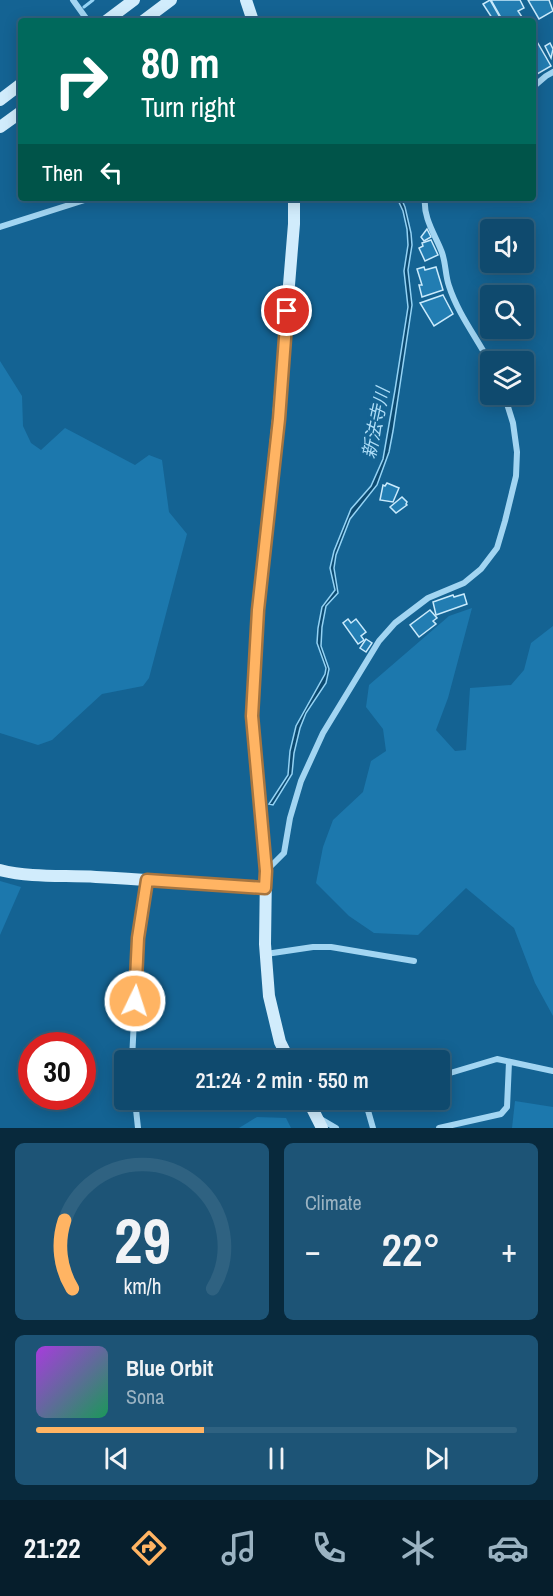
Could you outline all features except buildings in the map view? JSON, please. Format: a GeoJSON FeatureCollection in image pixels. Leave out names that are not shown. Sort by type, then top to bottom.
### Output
{"type":"FeatureCollection","features":[{"type":"Feature","properties":{"kind":"street"},"geometry":{"type":"LineString","coordinates":[[73,0],[86,18]]}},
{"type":"Feature","properties":{"kind":"street"},"geometry":{"type":"LineString","coordinates":[[110,18],[134,0]]}},
{"type":"Feature","properties":{"kind":"street"},"geometry":{"type":"LineString","coordinates":[[147,18],[171,0]]}},
{"type":"Feature","properties":{"kind":"street"},"geometry":{"type":"LineString","coordinates":[[246,0],[252,18]]}},
{"type":"Feature","properties":{"kind":"street"},"geometry":{"type":"LineString","coordinates":[[536,85],[553,72]]}},
{"type":"Feature","properties":{"kind":"street"},"geometry":{"type":"LineString","coordinates":[[0,100],[18,86]]}},
{"type":"Feature","properties":{"kind":"street"},"geometry":{"type":"LineString","coordinates":[[0,128],[18,114]]}},
{"type":"Feature","properties":{"kind":"street"},"geometry":{"type":"LineString","coordinates":[[0,227],[82,201]]}},
{"type":"Feature","properties":{"kind":"street"},"geometry":{"type":"LineString","coordinates":[[284,1050],[280,1042],[269,996],[266,954],[266,871],[253,725],[258,610],[279,419],[294,201]]}},
{"type":"Feature","properties":{"kind":"street"},"geometry":{"type":"LineString","coordinates":[[425,201],[426,217],[442,253],[448,285],[457,307],[484,351]]}},
{"type":"Feature","properties":{"kind":"street"},"geometry":{"type":"LineString","coordinates":[[266,871],[284,853],[300,781],[323,733],[379,641],[395,623],[428,598],[464,583],[481,569],[497,548],[506,521],[516,476],[517,452],[513,423],[507,405]]}},
{"type":"Feature","properties":{"kind":"street"},"geometry":{"type":"LineString","coordinates":[[0,870],[34,876],[53,875],[265,888]]}},
{"type":"Feature","properties":{"kind":"street"},"geometry":{"type":"LineString","coordinates":[[132,1050],[138,938],[147,880]]}},
{"type":"Feature","properties":{"kind":"street"},"geometry":{"type":"LineString","coordinates":[[266,954],[313,947],[331,947],[414,961]]}},
{"type":"Feature","properties":{"kind":"street"},"geometry":{"type":"LineString","coordinates":[[450,1073],[497,1059],[553,1071]]}},
{"type":"Feature","properties":{"kind":"street"},"geometry":{"type":"LineString","coordinates":[[439,1128],[501,1114],[507,1107],[509,1062]]}},
{"type":"Feature","properties":{"kind":"street"},"geometry":{"type":"LineString","coordinates":[[136,1110],[138,1128]]}},
{"type":"Feature","properties":{"kind":"street"},"geometry":{"type":"LineString","coordinates":[[368,1110],[373,1128]]}},
{"type":"Feature","properties":{"kind":"street"},"geometry":{"type":"LineString","coordinates":[[319,1122],[336,1128]]}},
{"type":"Feature","properties":{"kind":"shaded area"},"geometry":{"type":"Polygon","coordinates":[[[398,201],[402,201],[405,207],[411,233],[412,245],[408,270],[412,305],[389,452],[377,485],[350,519],[336,555],[334,568],[338,593],[326,606],[322,627],[321,646],[329,669],[326,683],[306,713],[294,753],[292,774],[273,805],[269,804],[288,775],[290,751],[296,726],[325,674],[326,668],[317,643],[318,628],[322,607],[335,590],[330,568],[334,551],[351,509],[371,486],[383,459],[408,307],[404,271],[408,245],[403,211],[398,201]]]}},
{"type":"Feature","properties":{"kind":"shaded area"},"geometry":{"type":"Polygon","coordinates":[[[0,361],[22,396],[23,426],[31,443],[41,450],[65,428],[135,465],[149,455],[162,460],[169,512],[187,534],[149,678],[143,686],[102,694],[52,740],[38,745],[0,733],[0,361]]]}},
{"type":"Feature","properties":{"kind":"shaded area"},"geometry":{"type":"Polygon","coordinates":[[[472,608],[448,698],[436,730],[455,751],[466,750],[470,688],[511,685],[524,670],[531,643],[553,626],[553,1016],[535,983],[514,928],[466,888],[418,935],[374,933],[349,916],[316,883],[323,847],[333,820],[363,792],[371,761],[386,751],[383,729],[366,707],[369,685],[449,616],[472,608]]]}},
{"type":"Feature","properties":{"kind":"shaded area"},"geometry":{"type":"Polygon","coordinates":[[[0,881],[21,887],[0,935],[0,881]]]}},
{"type":"Feature","properties":{"kind":"shaded area"},"geometry":{"type":"Polygon","coordinates":[[[515,1101],[553,1107],[553,1128],[512,1128],[515,1101]]]}},
{"type":"Feature","properties":{"kind":"shaded area"},"geometry":{"type":"Polygon","coordinates":[[[257,1117],[286,1118],[291,1128],[239,1128],[257,1117]]]}},
{"type":"Feature","properties":{"kind":"waterway"},"geometry":{"type":"LineString","coordinates":[[84,7],[93,0]]}},
{"type":"Feature","properties":{"kind":"route"},"geometry":{"type":"LineString","coordinates":[[135,1001],[138,938],[147,880],[265,888],[266,871],[252,716],[258,610],[279,419],[287,311]]}},
{"type":"Feature","properties":{"kind":"water label","name":"新法寺川"},"geometry":{"type":"Point","coordinates":[376,423]}}]}
